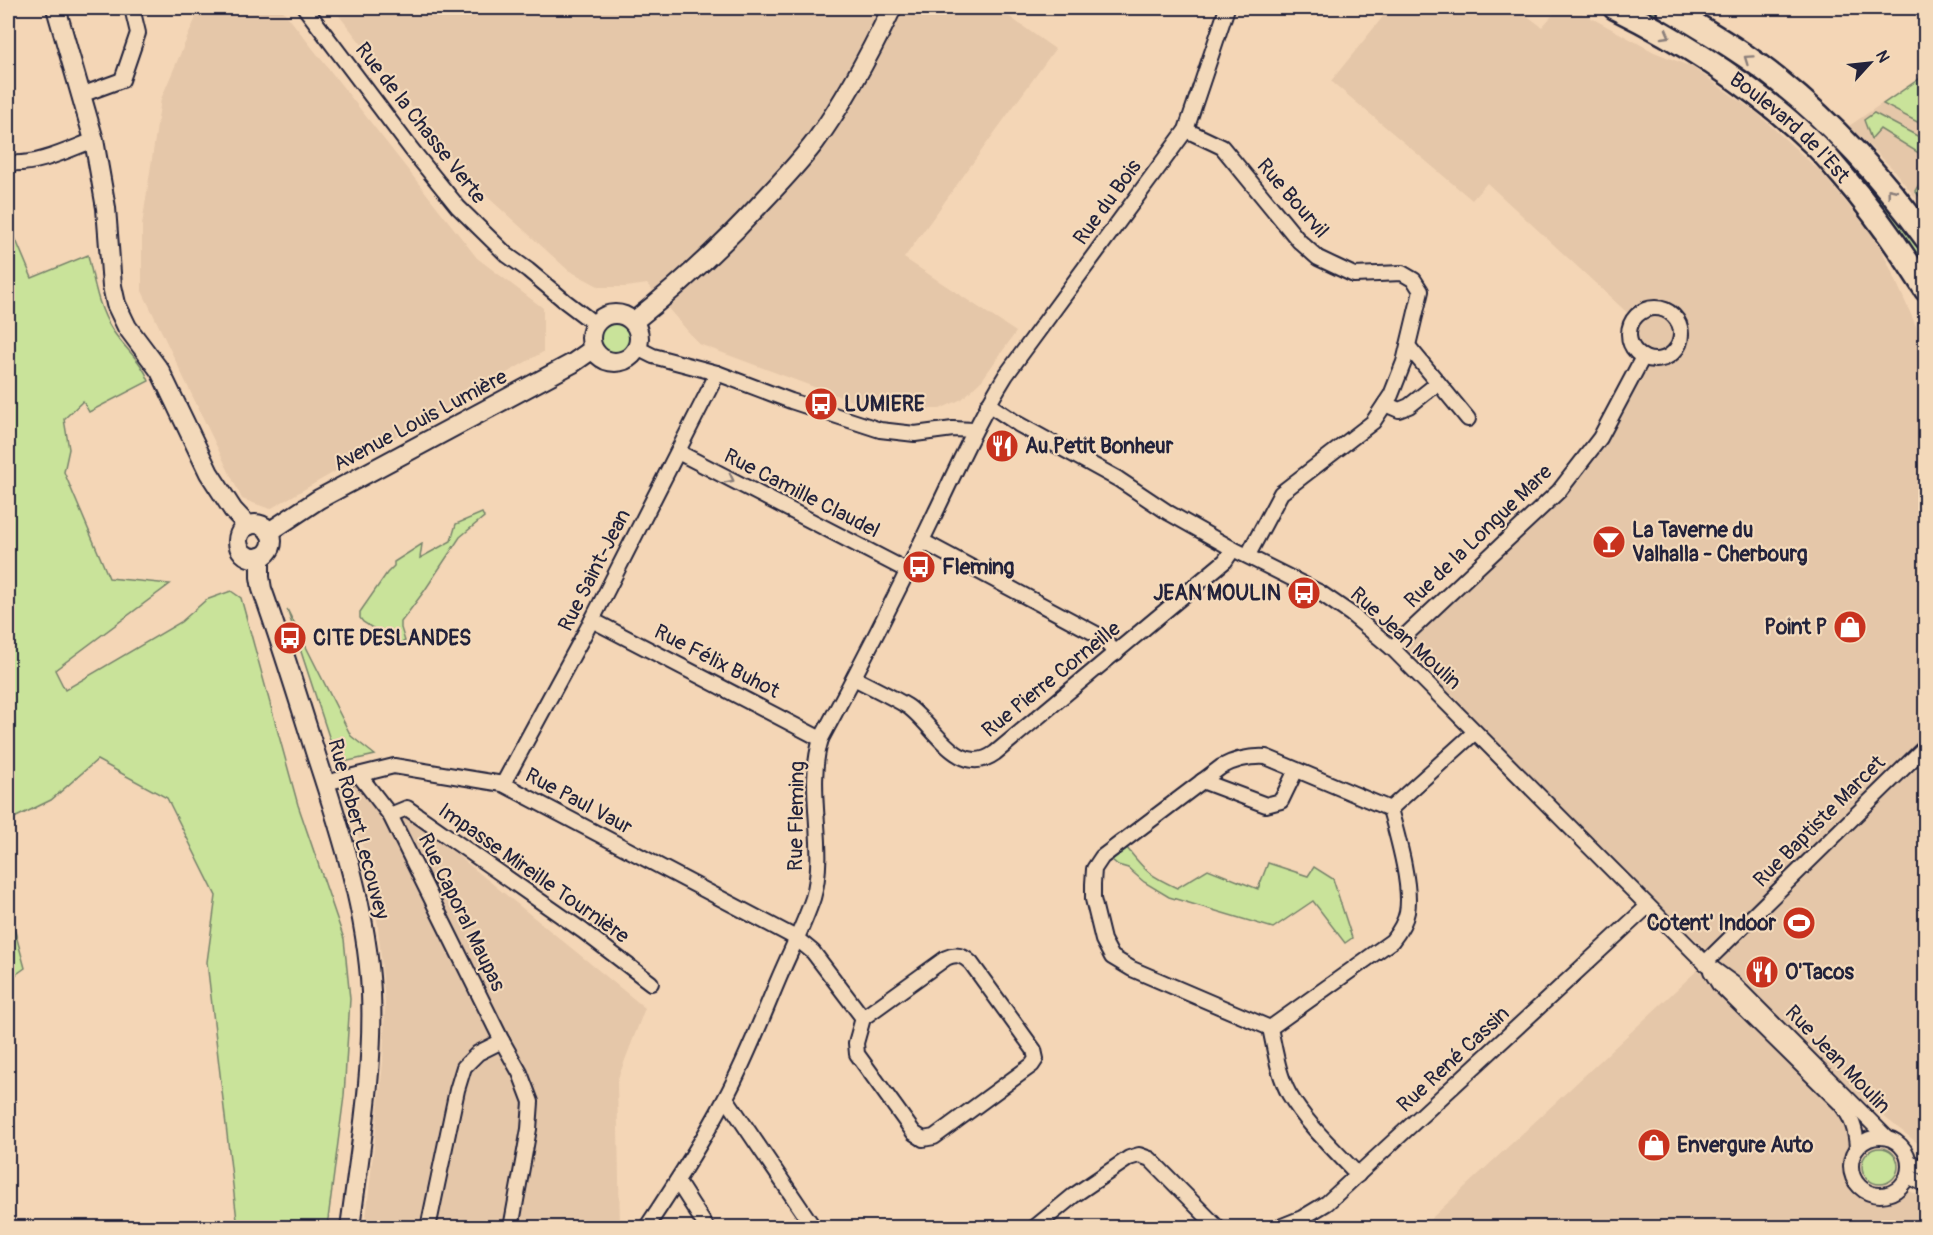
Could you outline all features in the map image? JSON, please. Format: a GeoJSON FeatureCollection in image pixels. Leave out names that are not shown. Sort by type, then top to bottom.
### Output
{"type":"FeatureCollection","features":[{"type":"Feature","properties":{"kind":"main road","name":"Boulevard de l'Est"},"geometry":{"type":"LineString","coordinates":[[1614,8],[1686,46],[1726,71],[1759,96],[1815,145],[1870,208],[1926,290]]}},
{"type":"Feature","properties":{"kind":"main road","name":"Boulevard de l'Est"},"geometry":{"type":"LineString","coordinates":[[1668,8],[1779,80],[1835,130],[1890,190],[1926,238]]}},
{"type":"Feature","properties":{"kind":"street"},"geometry":{"type":"LineString","coordinates":[[56,8],[94,140],[106,208],[112,286],[118,310],[127,327],[160,371],[209,473],[233,510],[248,526]]}},
{"type":"Feature","properties":{"kind":"street"},"geometry":{"type":"LineString","coordinates":[[81,95],[122,80],[138,33],[132,8]]}},
{"type":"Feature","properties":{"kind":"street","name":"Rue de la Chasse Verte"},"geometry":{"type":"LineString","coordinates":[[306,8],[412,150],[458,207],[507,255],[596,324]]}},
{"type":"Feature","properties":{"kind":"street"},"geometry":{"type":"LineString","coordinates":[[633,322],[702,264],[801,159],[845,96],[892,8]]}},
{"type":"Feature","properties":{"kind":"street","name":"Rue du Bois"},"geometry":{"type":"LineString","coordinates":[[988,405],[1006,375],[1186,130],[1227,8]]}},
{"type":"Feature","properties":{"kind":"street","name":"Rue Bourvil"},"geometry":{"type":"LineString","coordinates":[[1186,130],[1221,147],[1299,241],[1318,258],[1354,275],[1402,273],[1413,280],[1421,291],[1404,362],[1395,384],[1373,422],[1281,493],[1248,555]]}},
{"type":"Feature","properties":{"kind":"street"},"geometry":{"type":"LineString","coordinates":[[8,163],[21,163],[43,158],[94,140]]}},
{"type":"Feature","properties":{"kind":"street"},"geometry":{"type":"LineString","coordinates":[[614,314],[633,322],[639,334],[637,348],[633,355],[619,362],[604,360],[593,349],[591,336],[596,324],[607,316],[614,314]]}},
{"type":"Feature","properties":{"kind":"street"},"geometry":{"type":"LineString","coordinates":[[1408,346],[1468,419]]}},
{"type":"Feature","properties":{"kind":"street"},"geometry":{"type":"LineString","coordinates":[[637,348],[653,357],[717,373],[791,401],[880,430],[915,434],[952,429],[974,430]]}},
{"type":"Feature","properties":{"kind":"street","name":"Avenue Louis Lumière"},"geometry":{"type":"LineString","coordinates":[[269,532],[319,499],[573,363],[593,349]]}},
{"type":"Feature","properties":{"kind":"street","name":"Rue de la Longue Mare"},"geometry":{"type":"LineString","coordinates":[[1392,648],[1559,491],[1600,438],[1643,357]]}},
{"type":"Feature","properties":{"kind":"street","name":"Rue Saint-Jean"},"geometry":{"type":"LineString","coordinates":[[503,784],[592,620],[717,373]]}},
{"type":"Feature","properties":{"kind":"street"},"geometry":{"type":"LineString","coordinates":[[1384,404],[1399,410],[1409,406],[1438,383]]}},
{"type":"Feature","properties":{"kind":"street","name":"Rue Fleming"},"geometry":{"type":"LineString","coordinates":[[646,1227],[677,1181],[726,1098],[796,938],[813,897],[816,879],[819,848],[815,788],[817,755],[821,739],[908,571],[988,405]]}},
{"type":"Feature","properties":{"kind":"street","name":"Rue Jean Moulin"},"geometry":{"type":"LineString","coordinates":[[988,405],[1118,479],[1169,513],[1332,600],[1392,648],[1705,963],[1734,984],[1886,1137],[1904,1149],[1908,1169],[1900,1188],[1889,1194],[1874,1194],[1867,1192],[1855,1180],[1851,1161],[1857,1148],[1856,1131],[1851,1117],[1840,1103],[1719,984],[1705,963]]}},
{"type":"Feature","properties":{"kind":"street","name":"Rue Camille Claudel"},"geometry":{"type":"LineString","coordinates":[[678,452],[908,571]]}},
{"type":"Feature","properties":{"kind":"street"},"geometry":{"type":"LineString","coordinates":[[257,524],[269,532],[272,539],[271,545],[265,554],[255,558],[244,555],[238,545],[239,534],[242,530],[257,524]]}},
{"type":"Feature","properties":{"kind":"street"},"geometry":{"type":"LineString","coordinates":[[922,541],[1100,636],[1116,653]]}},
{"type":"Feature","properties":{"kind":"street","name":"Rue Pierre Corneille"},"geometry":{"type":"LineString","coordinates":[[854,678],[909,707],[961,757],[985,759],[1225,561],[1233,549]]}},
{"type":"Feature","properties":{"kind":"street","name":"Rue Robert Lecouvey"},"geometry":{"type":"LineString","coordinates":[[260,557],[262,589],[349,861],[362,916],[368,960],[371,992],[370,1064],[350,1227]]}},
{"type":"Feature","properties":{"kind":"street","name":"Rue Félix Buhot"},"geometry":{"type":"LineString","coordinates":[[592,620],[821,739]]}},
{"type":"Feature","properties":{"kind":"street"},"geometry":{"type":"LineString","coordinates":[[1390,809],[1475,732]]}},
{"type":"Feature","properties":{"kind":"street","name":"Rue Baptiste Marcet"},"geometry":{"type":"LineString","coordinates":[[1705,963],[1926,746]]}},
{"type":"Feature","properties":{"kind":"street"},"geometry":{"type":"LineString","coordinates":[[1270,1028],[1132,969],[1112,957],[1103,940],[1093,899],[1094,869],[1102,857],[1221,767],[1235,759],[1252,756],[1266,757],[1390,809]]}},
{"type":"Feature","properties":{"kind":"street","name":"Rue Paul Vaur"},"geometry":{"type":"LineString","coordinates":[[325,783],[394,766],[503,784],[796,938],[813,952],[863,1018]]}},
{"type":"Feature","properties":{"kind":"street"},"geometry":{"type":"LineString","coordinates":[[1202,781],[1266,806],[1281,801],[1296,770]]}},
{"type":"Feature","properties":{"kind":"street","name":"Rue Caporal Maupas"},"geometry":{"type":"LineString","coordinates":[[359,775],[390,815],[520,1073],[531,1102],[529,1129],[511,1227]]}},
{"type":"Feature","properties":{"kind":"street","name":"Impasse Mireille Tournière"},"geometry":{"type":"LineString","coordinates":[[390,815],[407,808],[583,931],[651,983]]}},
{"type":"Feature","properties":{"kind":"street"},"geometry":{"type":"LineString","coordinates":[[1270,1028],[1392,941],[1401,929],[1407,913],[1408,892],[1390,809]]}},
{"type":"Feature","properties":{"kind":"street","name":"Rue René Cassin"},"geometry":{"type":"LineString","coordinates":[[1277,1227],[1302,1218],[1327,1203],[1648,906]]}},
{"type":"Feature","properties":{"kind":"street"},"geometry":{"type":"LineString","coordinates":[[962,956],[971,963],[1034,1050],[1036,1059],[1032,1065],[934,1137],[923,1139],[914,1133],[857,1054],[856,1043],[863,1018],[946,958],[962,956]]}},
{"type":"Feature","properties":{"kind":"street"},"geometry":{"type":"LineString","coordinates":[[1270,1028],[1282,1077],[1289,1095],[1309,1122],[1358,1175]]}},
{"type":"Feature","properties":{"kind":"street"},"geometry":{"type":"LineString","coordinates":[[428,1227],[464,1067],[478,1053],[502,1041]]}},
{"type":"Feature","properties":{"kind":"street"},"geometry":{"type":"LineString","coordinates":[[726,1098],[814,1227]]}},
{"type":"Feature","properties":{"kind":"street","name":"Rue Jean Moulin"},"geometry":{"type":"LineString","coordinates":[[1857,1148],[1869,1139],[1886,1137]]}},
{"type":"Feature","properties":{"kind":"street"},"geometry":{"type":"LineString","coordinates":[[1034,1227],[1073,1196],[1129,1158],[1139,1155],[1150,1160],[1218,1227]]}},
{"type":"Feature","properties":{"kind":"street"},"geometry":{"type":"LineString","coordinates":[[1908,1169],[1926,1168]]}},
{"type":"Feature","properties":{"kind":"street","name":"Rue Jean Moulin"},"geometry":{"type":"LineString","coordinates":[[1908,1169],[1926,1185]]}},
{"type":"Feature","properties":{"kind":"street"},"geometry":{"type":"LineString","coordinates":[[677,1181],[707,1227]]}},
{"type":"Feature","properties":{"kind":"shaded area"},"geometry":{"type":"Polygon","coordinates":[[[200,8],[281,8],[477,258],[543,308],[543,352],[270,509],[242,499],[142,291],[142,225],[161,99],[200,8]]]}},
{"type":"Feature","properties":{"kind":"shaded area"},"geometry":{"type":"Polygon","coordinates":[[[333,8],[997,8],[1055,49],[904,258],[1016,332],[982,380],[962,399],[940,409],[900,409],[849,400],[699,344],[647,284],[600,287],[568,270],[470,181],[333,8]]]}},
{"type":"Feature","properties":{"kind":"shaded area"},"geometry":{"type":"Polygon","coordinates":[[[1390,8],[1517,8],[1542,27],[1559,8],[1573,8],[1654,52],[1692,67],[1757,113],[1821,172],[1878,241],[1926,348],[1925,1149],[1854,1093],[1655,900],[1404,650],[1559,491],[1643,357],[1637,352],[1630,339],[1629,332],[1634,319],[1487,183],[1472,200],[1331,81],[1390,8]]]}},
{"type":"Feature","properties":{"kind":"shaded area"},"geometry":{"type":"Polygon","coordinates":[[[1925,74],[1925,210],[1892,168],[1849,126],[1925,74]]]}},
{"type":"Feature","properties":{"kind":"shaded area"},"geometry":{"type":"Polygon","coordinates":[[[359,775],[645,1008],[617,1081],[620,1227],[365,1227],[383,1062],[385,1004],[378,926],[367,858],[342,796],[359,775]]]}},
{"type":"Feature","properties":{"kind":"shaded area"},"geometry":{"type":"Polygon","coordinates":[[[1705,963],[1840,1103],[1854,1152],[1851,1161],[1852,1171],[1860,1187],[1874,1194],[1889,1194],[1900,1188],[1925,1197],[1925,1227],[1421,1228],[1705,963]]]}},
{"type":"Feature","properties":{"kind":"green space"},"geometry":{"type":"Polygon","coordinates":[[[1632,8],[1646,8],[1711,43],[1755,73],[1814,123],[1893,206],[1925,253],[1925,266],[1881,205],[1632,8]]]}},
{"type":"Feature","properties":{"kind":"green space"},"geometry":{"type":"Polygon","coordinates":[[[1925,75],[1925,126],[1883,104],[1925,75]]]}},
{"type":"Feature","properties":{"kind":"green space"},"geometry":{"type":"Polygon","coordinates":[[[1874,113],[1925,140],[1925,157],[1880,129],[1871,139],[1864,120],[1874,113]]]}},
{"type":"Feature","properties":{"kind":"green space"},"geometry":{"type":"Polygon","coordinates":[[[1925,174],[1925,203],[1915,191],[1925,174]]]}},
{"type":"Feature","properties":{"kind":"green space"},"geometry":{"type":"Polygon","coordinates":[[[8,221],[32,278],[88,255],[97,294],[108,322],[142,367],[149,381],[89,412],[83,401],[64,419],[69,449],[64,472],[109,578],[170,584],[55,670],[65,690],[181,622],[206,600],[231,591],[241,598],[298,805],[344,939],[350,999],[344,1096],[327,1227],[231,1227],[237,1220],[207,962],[216,896],[167,798],[97,760],[51,800],[8,821],[8,221]]]}},
{"type":"Feature","properties":{"kind":"green space"},"geometry":{"type":"Polygon","coordinates":[[[615,322],[626,327],[631,338],[626,349],[615,354],[604,349],[599,338],[604,327],[615,322]]]}},
{"type":"Feature","properties":{"kind":"green space"},"geometry":{"type":"Polygon","coordinates":[[[482,513],[484,517],[460,537],[401,622],[405,641],[396,643],[363,622],[360,612],[394,566],[394,562],[422,544],[420,558],[451,541],[456,524],[482,513]]]}},
{"type":"Feature","properties":{"kind":"green space"},"geometry":{"type":"Polygon","coordinates":[[[287,609],[351,736],[375,755],[344,762],[335,755],[287,609]]]}},
{"type":"Feature","properties":{"kind":"green space"},"geometry":{"type":"Polygon","coordinates":[[[1127,848],[1149,872],[1177,888],[1208,869],[1258,889],[1268,863],[1308,876],[1314,867],[1333,879],[1352,938],[1345,943],[1313,901],[1273,928],[1169,897],[1144,882],[1128,868],[1112,860],[1127,848]]]}},
{"type":"Feature","properties":{"kind":"green space"},"geometry":{"type":"Polygon","coordinates":[[[8,906],[25,968],[8,980],[8,906]]]}},
{"type":"Feature","properties":{"kind":"green space"},"geometry":{"type":"Polygon","coordinates":[[[1880,1148],[1892,1154],[1898,1166],[1892,1178],[1880,1184],[1868,1178],[1862,1166],[1868,1154],[1880,1148]]]}},
{"type":"Feature","properties":{"kind":"place","name":"LUMIERE"},"geometry":{"type":"Point","coordinates":[821,404]}},
{"type":"Feature","properties":{"kind":"place","name":"Au Petit Bonheur"},"geometry":{"type":"Point","coordinates":[1002,446]}},
{"type":"Feature","properties":{"kind":"place","name":"La Taverne du Valhalla - Cherbourg"},"geometry":{"type":"Point","coordinates":[1609,542]}},
{"type":"Feature","properties":{"kind":"place","name":"Fleming"},"geometry":{"type":"Point","coordinates":[919,567]}},
{"type":"Feature","properties":{"kind":"place","name":"JEAN MOULIN"},"geometry":{"type":"Point","coordinates":[1304,593]}},
{"type":"Feature","properties":{"kind":"place","name":"Point P"},"geometry":{"type":"Point","coordinates":[1850,627]}},
{"type":"Feature","properties":{"kind":"place","name":"CITE DESLANDES"},"geometry":{"type":"Point","coordinates":[290,638]}},
{"type":"Feature","properties":{"kind":"place","name":"Cotent' Indoor"},"geometry":{"type":"Point","coordinates":[1799,923]}},
{"type":"Feature","properties":{"kind":"place","name":"O'Tacos"},"geometry":{"type":"Point","coordinates":[1762,972]}},
{"type":"Feature","properties":{"kind":"place","name":"Envergure Auto"},"geometry":{"type":"Point","coordinates":[1654,1145]}}]}
